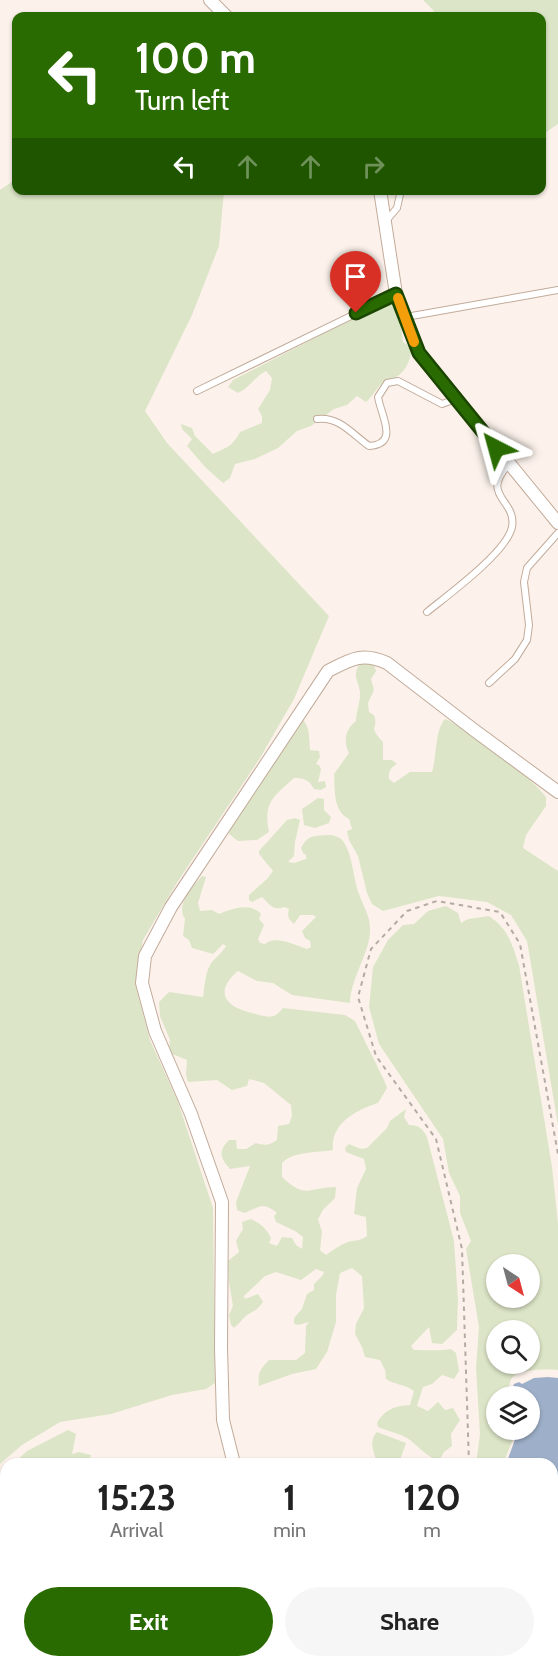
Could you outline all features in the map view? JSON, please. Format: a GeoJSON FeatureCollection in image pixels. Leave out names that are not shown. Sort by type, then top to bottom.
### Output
{"type":"FeatureCollection","features":[{"type":"Feature","properties":{"kind":"street"},"geometry":{"type":"LineString","coordinates":[[210,0],[222,12]]}},
{"type":"Feature","properties":{"kind":"street"},"geometry":{"type":"LineString","coordinates":[[381,195],[396,294],[419,353],[556,518]]}},
{"type":"Feature","properties":{"kind":"street"},"geometry":{"type":"LineString","coordinates":[[232,1458],[223,1420],[222,1202],[191,1114],[155,1031],[142,983],[145,956],[171,907],[328,671],[355,658],[373,657],[387,663],[558,792]]}},
{"type":"Feature","properties":{"kind":"lane"},"geometry":{"type":"LineString","coordinates":[[385,222],[397,207],[400,195]]}},
{"type":"Feature","properties":{"kind":"lane"},"geometry":{"type":"LineString","coordinates":[[405,317],[558,290]]}},
{"type":"Feature","properties":{"kind":"lane"},"geometry":{"type":"LineString","coordinates":[[196,391],[396,294]]}},
{"type":"Feature","properties":{"kind":"lane"},"geometry":{"type":"LineString","coordinates":[[317,419],[327,418],[341,423],[369,446],[378,445],[384,442],[386,425],[378,397],[387,383],[398,381],[442,404],[457,399]]}},
{"type":"Feature","properties":{"kind":"lane"},"geometry":{"type":"LineString","coordinates":[[427,612],[481,568],[508,538],[513,525],[509,510],[496,484],[500,474],[509,464]]}},
{"type":"Feature","properties":{"kind":"lane"},"geometry":{"type":"LineString","coordinates":[[489,683],[515,658],[527,640],[529,625],[524,582],[527,568],[558,533]]}},
{"type":"Feature","properties":{"kind":"path"},"geometry":{"type":"LineString","coordinates":[[469,1458],[462,1249],[439,1150],[436,1139],[376,1056],[358,997],[371,949],[407,911],[437,901],[500,912],[520,944],[558,1154]]}},
{"type":"Feature","properties":{"kind":"green space"},"geometry":{"type":"Polygon","coordinates":[[[423,0],[558,0],[558,124],[546,132],[546,12],[434,11],[423,0]]]}},
{"type":"Feature","properties":{"kind":"green space"},"geometry":{"type":"Polygon","coordinates":[[[12,182],[12,195],[224,195],[219,246],[192,315],[145,411],[167,443],[329,616],[294,699],[260,758],[178,881],[143,940],[135,984],[150,1040],[178,1102],[213,1208],[215,1383],[206,1389],[172,1395],[111,1414],[60,1422],[22,1445],[7,1458],[0,1458],[0,190],[12,182]]]}},
{"type":"Feature","properties":{"kind":"green space"},"geometry":{"type":"Polygon","coordinates":[[[389,300],[394,303],[400,318],[403,342],[412,348],[403,372],[382,383],[366,402],[357,396],[347,405],[334,409],[311,426],[297,431],[278,448],[255,459],[235,464],[230,478],[223,483],[187,446],[192,439],[182,429],[181,424],[192,428],[195,436],[213,454],[232,444],[240,432],[262,423],[262,416],[258,409],[270,390],[272,378],[266,371],[238,393],[228,387],[233,380],[389,300]]]}},
{"type":"Feature","properties":{"kind":"green space"},"geometry":{"type":"Polygon","coordinates":[[[367,662],[374,665],[376,671],[371,679],[374,690],[368,703],[369,712],[374,715],[374,730],[383,742],[383,760],[392,760],[397,764],[389,774],[389,779],[394,783],[410,772],[432,772],[438,736],[445,719],[499,754],[538,787],[546,797],[546,806],[526,835],[523,848],[558,871],[558,1125],[527,941],[511,915],[487,902],[439,896],[383,911],[372,904],[367,893],[358,856],[349,840],[347,831],[352,829],[349,819],[337,805],[334,774],[349,753],[346,736],[349,728],[356,721],[360,695],[356,671],[360,663],[367,662]]]}},
{"type":"Feature","properties":{"kind":"green space"},"geometry":{"type":"Polygon","coordinates":[[[303,720],[308,730],[310,750],[319,751],[320,757],[316,764],[321,769],[318,782],[325,781],[326,787],[321,790],[314,789],[306,780],[294,778],[271,801],[267,814],[269,832],[257,840],[238,841],[229,834],[231,824],[303,720]]]}},
{"type":"Feature","properties":{"kind":"green space"},"geometry":{"type":"Polygon","coordinates":[[[318,798],[324,799],[324,810],[331,817],[329,823],[315,828],[304,825],[302,809],[318,798]]]}},
{"type":"Feature","properties":{"kind":"green space"},"geometry":{"type":"Polygon","coordinates":[[[295,818],[300,820],[294,856],[288,862],[294,863],[306,859],[301,848],[311,837],[336,836],[343,841],[349,853],[357,888],[370,924],[367,946],[351,993],[350,1003],[292,995],[273,983],[257,981],[238,971],[226,986],[226,998],[235,1007],[270,1017],[283,1008],[345,1015],[355,1021],[384,1080],[387,1088],[378,1103],[354,1114],[340,1125],[333,1141],[333,1150],[299,1154],[282,1163],[282,1177],[297,1188],[308,1191],[336,1187],[335,1198],[318,1219],[322,1232],[320,1250],[326,1255],[345,1243],[367,1236],[366,1217],[354,1214],[357,1188],[366,1169],[364,1159],[346,1152],[345,1148],[349,1144],[361,1149],[367,1148],[387,1128],[390,1121],[406,1109],[404,1117],[409,1125],[420,1128],[427,1137],[454,1241],[458,1300],[457,1330],[442,1344],[432,1343],[429,1327],[411,1346],[414,1350],[451,1349],[456,1353],[459,1371],[454,1379],[442,1375],[432,1384],[423,1387],[417,1406],[428,1411],[438,1402],[445,1410],[453,1408],[460,1420],[451,1434],[452,1446],[441,1458],[432,1458],[407,1438],[378,1427],[377,1423],[387,1411],[395,1407],[410,1405],[414,1391],[386,1379],[380,1360],[365,1357],[355,1334],[356,1324],[364,1308],[362,1276],[352,1268],[340,1273],[336,1295],[336,1322],[327,1352],[316,1369],[292,1374],[259,1386],[260,1371],[269,1360],[296,1360],[305,1353],[306,1326],[309,1322],[294,1324],[294,1318],[302,1309],[307,1294],[314,1290],[314,1284],[324,1272],[316,1269],[301,1280],[276,1272],[265,1276],[244,1296],[245,1299],[258,1294],[263,1302],[234,1328],[231,1325],[229,1315],[233,1306],[228,1261],[239,1252],[236,1241],[243,1229],[242,1222],[251,1219],[258,1223],[271,1238],[269,1243],[277,1246],[282,1237],[292,1238],[302,1249],[303,1237],[276,1222],[274,1216],[277,1213],[268,1207],[260,1207],[244,1213],[237,1210],[236,1202],[250,1166],[230,1169],[222,1158],[222,1151],[229,1140],[236,1140],[237,1149],[246,1149],[256,1143],[267,1144],[277,1140],[278,1126],[289,1124],[292,1116],[291,1105],[264,1083],[249,1079],[247,1086],[232,1090],[217,1080],[188,1082],[187,1060],[172,1054],[169,1050],[170,1040],[160,1016],[159,1002],[169,992],[203,997],[208,970],[226,946],[223,944],[213,954],[192,948],[189,940],[183,936],[185,919],[182,908],[190,890],[202,876],[206,877],[198,903],[200,911],[212,910],[219,914],[246,907],[252,908],[261,914],[259,919],[264,925],[258,939],[260,943],[265,944],[274,940],[307,949],[311,947],[310,941],[305,938],[302,931],[316,917],[300,915],[294,924],[288,917],[289,909],[275,908],[262,897],[252,902],[249,900],[249,895],[273,871],[259,851],[287,820],[295,818]]]}},
{"type":"Feature","properties":{"kind":"green space"},"geometry":{"type":"Polygon","coordinates":[[[446,906],[458,913],[461,923],[468,919],[489,916],[501,926],[508,937],[519,965],[552,1167],[558,1224],[558,1370],[540,1370],[540,1320],[486,1320],[486,1374],[518,1374],[511,1380],[510,1386],[486,1386],[486,1440],[513,1440],[505,1458],[477,1458],[480,1434],[476,1368],[479,1327],[466,1249],[471,1241],[460,1213],[460,1196],[449,1173],[443,1139],[379,1044],[369,1007],[373,967],[388,940],[403,925],[414,924],[428,911],[446,906]]]}},
{"type":"Feature","properties":{"kind":"green space"},"geometry":{"type":"Polygon","coordinates":[[[68,1430],[76,1434],[72,1454],[79,1452],[91,1455],[90,1458],[19,1458],[27,1451],[68,1430]]]}},
{"type":"Feature","properties":{"kind":"green space"},"geometry":{"type":"Polygon","coordinates":[[[377,1432],[406,1443],[401,1458],[376,1458],[372,1443],[377,1432]]]}},
{"type":"Feature","properties":{"kind":"water"},"geometry":{"type":"Polygon","coordinates":[[[534,1378],[558,1378],[558,1458],[508,1458],[515,1440],[540,1440],[540,1386],[513,1386],[519,1382],[522,1384],[534,1378]]]}},
{"type":"Feature","properties":{"kind":"slow traffic"},"geometry":{"type":"LineString","coordinates":[[398,298],[414,342]]}},
{"type":"Feature","properties":{"kind":"route"},"geometry":{"type":"LineString","coordinates":[[356,313],[396,294],[419,353],[496,448]]}}]}
